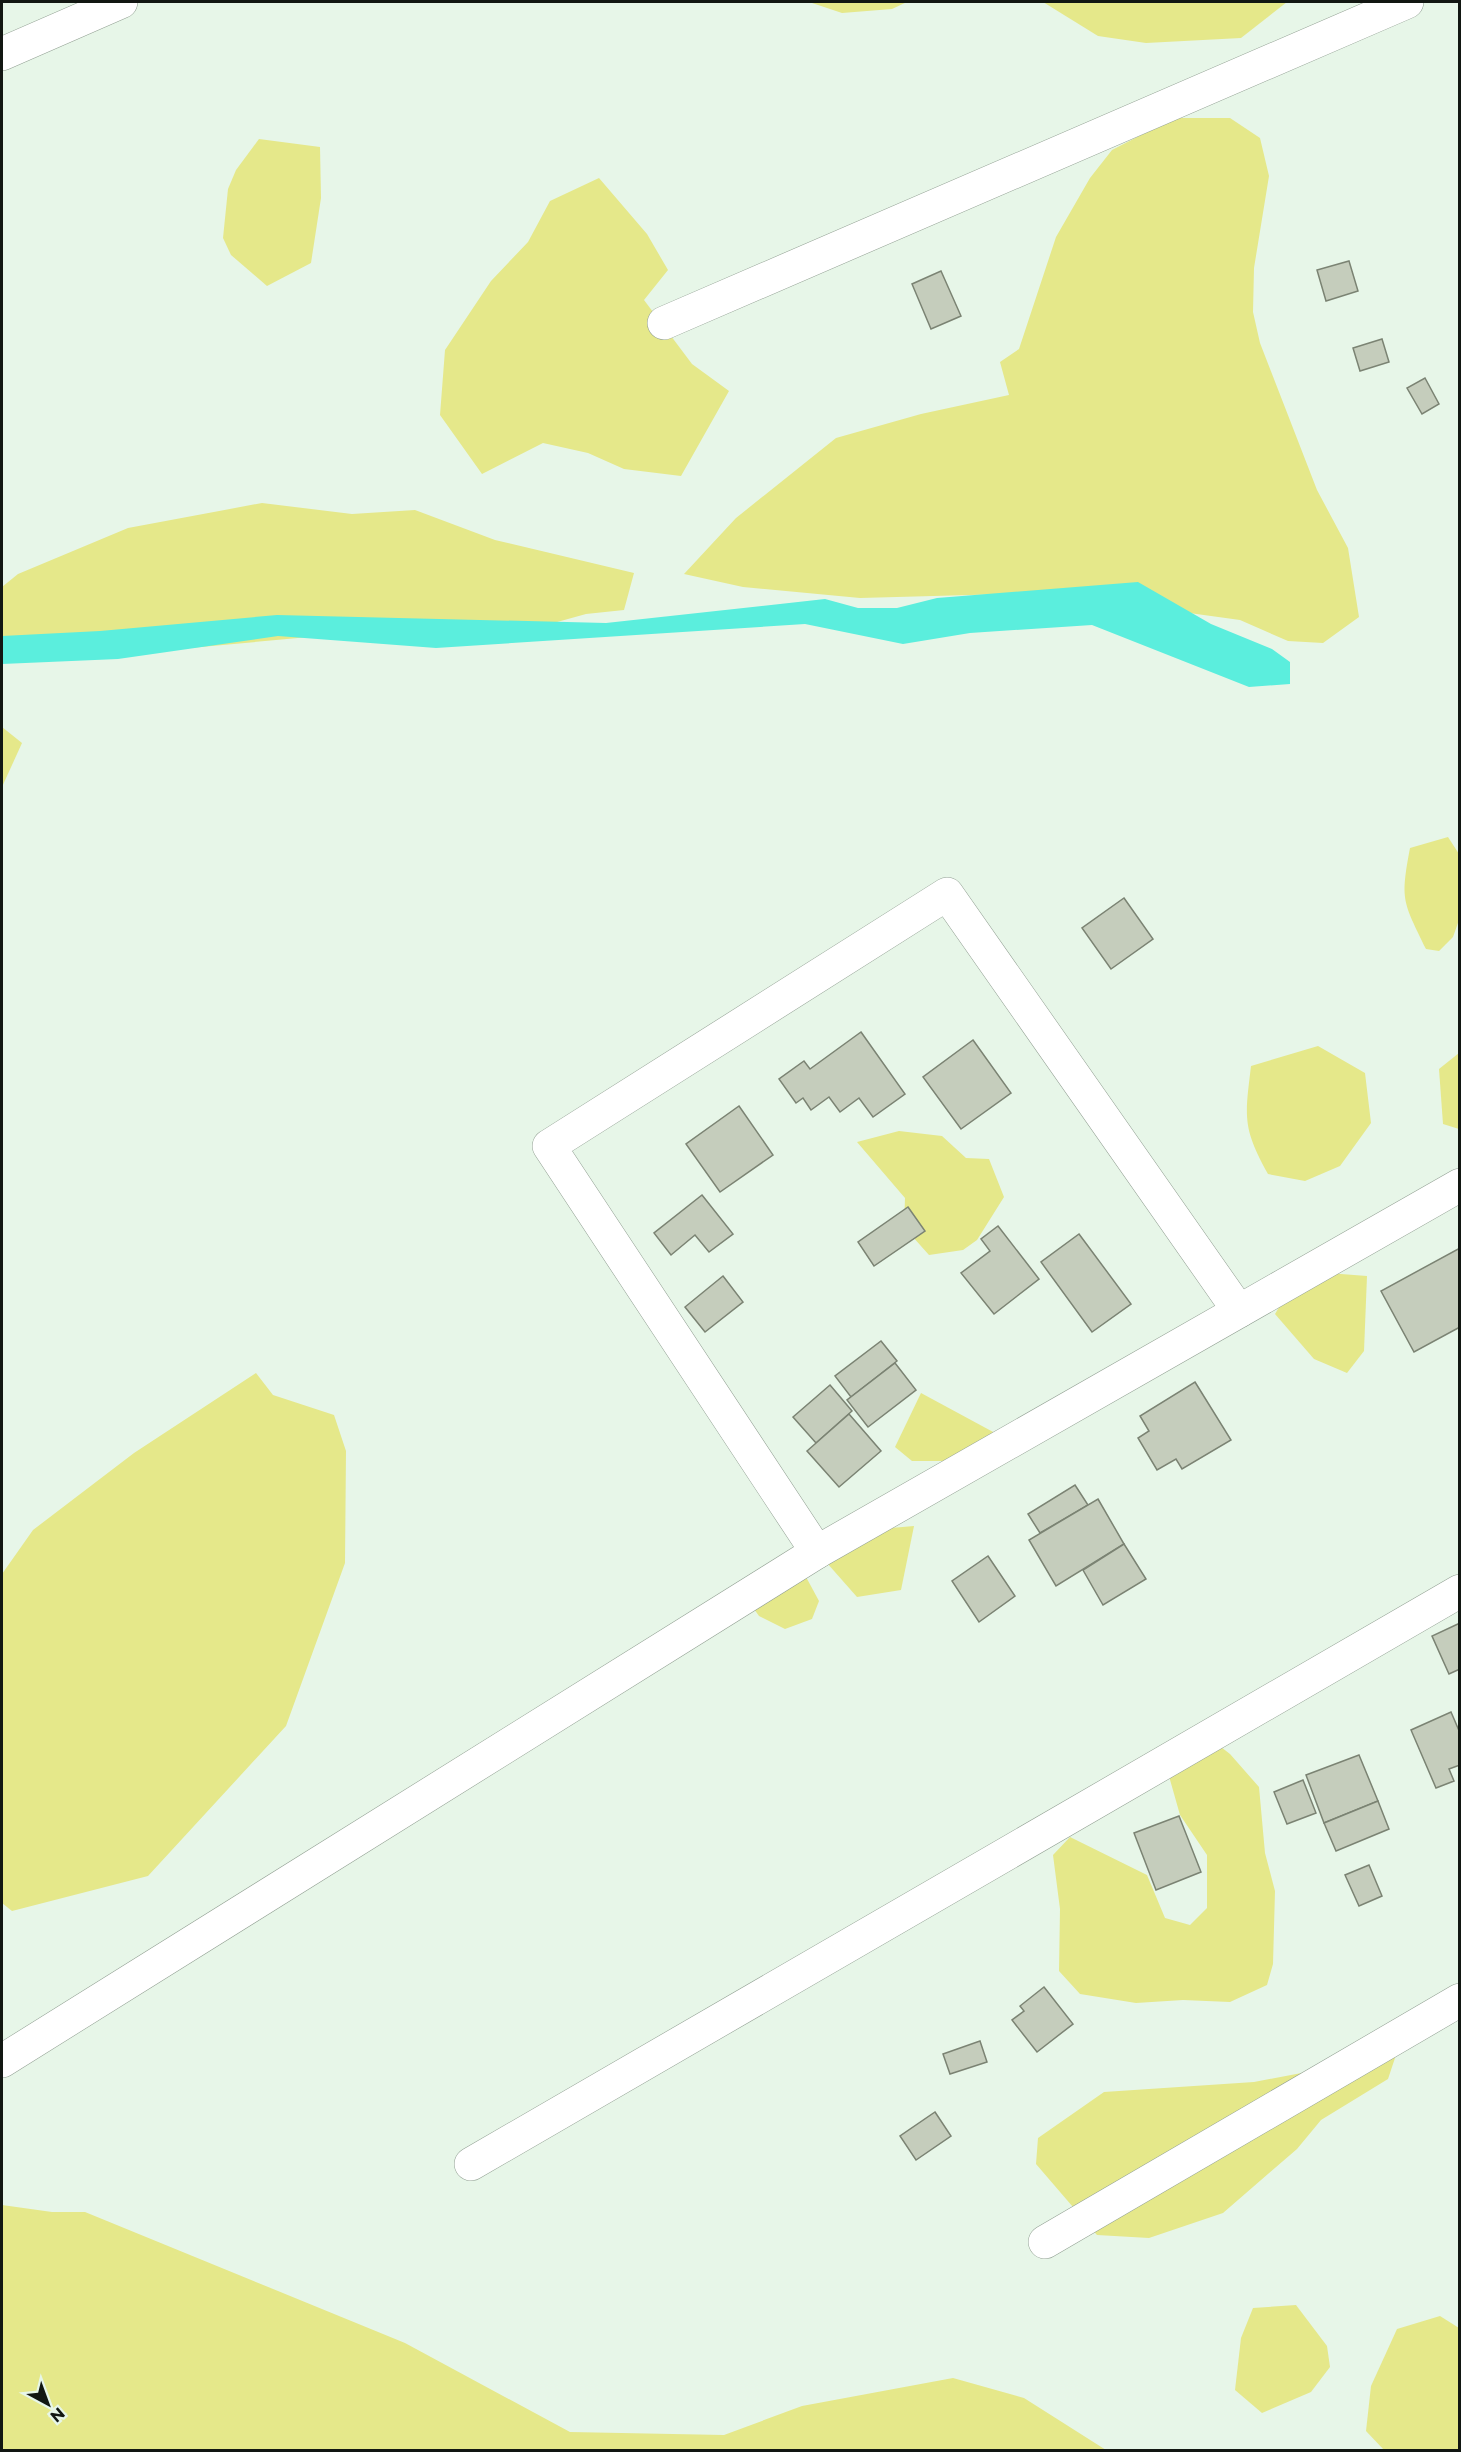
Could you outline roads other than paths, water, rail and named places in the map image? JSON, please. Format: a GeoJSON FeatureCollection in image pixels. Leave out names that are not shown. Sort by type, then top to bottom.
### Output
{"type":"FeatureCollection","features":[{"type":"Feature","properties":{"kind":"street"},"geometry":{"type":"LineString","coordinates":[[2,54],[122,2]]}},
{"type":"Feature","properties":{"kind":"street"},"geometry":{"type":"LineString","coordinates":[[664,323],[1407,2]]}},
{"type":"Feature","properties":{"kind":"street"},"geometry":{"type":"LineString","coordinates":[[817,1552],[549,1146],[947,894],[1239,1311]]}},
{"type":"Feature","properties":{"kind":"street"},"geometry":{"type":"LineString","coordinates":[[2,2061],[817,1552],[1460,1185]]}},
{"type":"Feature","properties":{"kind":"street"},"geometry":{"type":"LineString","coordinates":[[471,2164],[1460,1591]]}},
{"type":"Feature","properties":{"kind":"street"},"geometry":{"type":"LineString","coordinates":[[1045,2242],[1460,2000]]}},
{"type":"Feature","properties":{"kind":"water"},"geometry":{"type":"Polygon","coordinates":[[[1138,582],[1211,624],[1272,649],[1290,662],[1290,684],[1249,687],[1092,625],[970,633],[903,644],[805,624],[436,648],[278,636],[118,659],[2,664],[2,636],[100,631],[277,615],[606,623],[825,599],[858,608],[897,608],[937,598],[1138,582]]]}}]}
